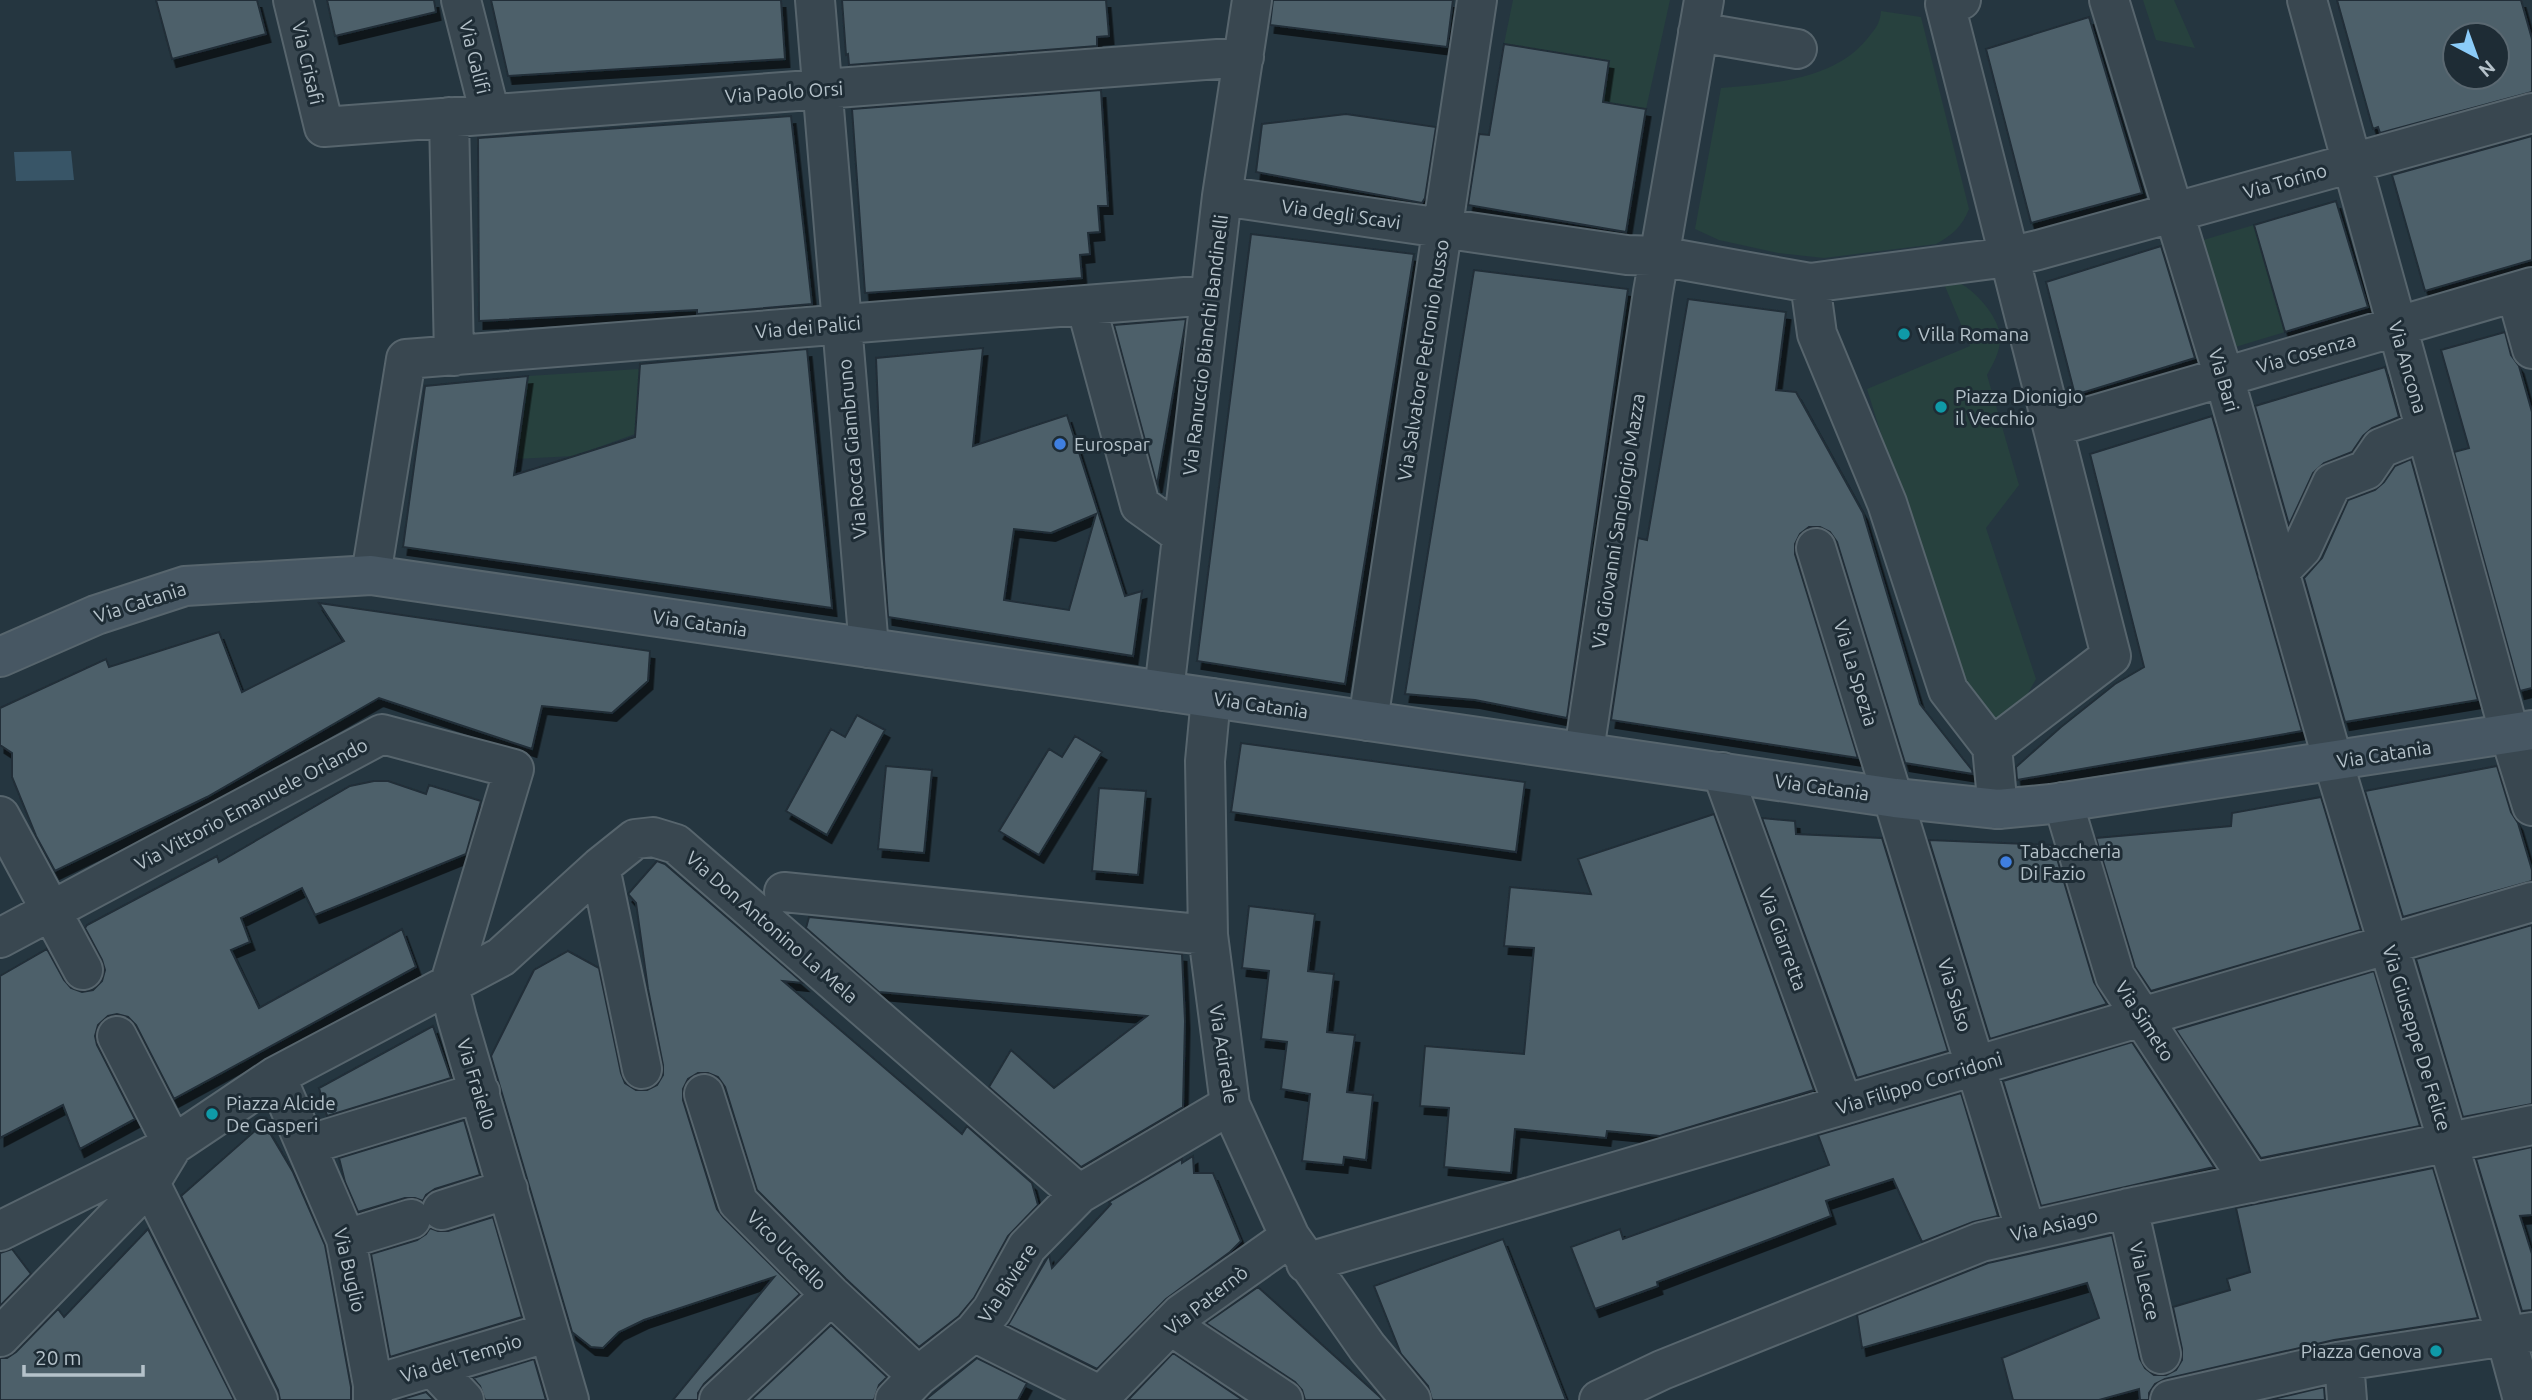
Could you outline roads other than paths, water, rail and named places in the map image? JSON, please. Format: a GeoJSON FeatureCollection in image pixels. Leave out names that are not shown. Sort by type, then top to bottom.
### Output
{"type":"FeatureCollection","features":[{"type":"Feature","properties":{"kind":"street","name":"Via Crisafi"},"geometry":{"type":"LineString","coordinates":[[293,0],[324,127]]}},
{"type":"Feature","properties":{"kind":"street","name":"Via Galifi"},"geometry":{"type":"LineString","coordinates":[[461,0],[490,114]]}},
{"type":"Feature","properties":{"kind":"street","name":"Via Rocca Giambruno"},"geometry":{"type":"LineString","coordinates":[[815,0],[869,648]]}},
{"type":"Feature","properties":{"kind":"street","name":"Via Ranuccio Bianchi Bandinelli"},"geometry":{"type":"LineString","coordinates":[[1164,691],[1222,196],[1251,0]]}},
{"type":"Feature","properties":{"kind":"street","name":"Via Salvatore Petronio Russo"},"geometry":{"type":"LineString","coordinates":[[1368,721],[1477,0]]}},
{"type":"Feature","properties":{"kind":"street"},"geometry":{"type":"LineString","coordinates":[[1961,0],[1945,4],[2023,253],[2067,423],[2111,656],[1992,747]]}},
{"type":"Feature","properties":{"kind":"street","name":"Via Bari"},"geometry":{"type":"LineString","coordinates":[[2109,0],[2224,377],[2333,761]]}},
{"type":"Feature","properties":{"kind":"street","name":"Via Ancona"},"geometry":{"type":"LineString","coordinates":[[2307,0],[2426,430],[2521,732],[2532,807]]}},
{"type":"Feature","properties":{"kind":"street"},"geometry":{"type":"LineString","coordinates":[[1701,16],[1797,49]]}},
{"type":"Feature","properties":{"kind":"street","name":"Via Giovanni Sangiorgio Mazza"},"geometry":{"type":"LineString","coordinates":[[1584,751],[1646,268],[1701,16]]}},
{"type":"Feature","properties":{"kind":"street","name":"Via Paolo Orsi"},"geometry":{"type":"LineString","coordinates":[[324,127],[1244,57]]}},
{"type":"Feature","properties":{"kind":"street","name":"Via Torino"},"geometry":{"type":"LineString","coordinates":[[1810,283],[2023,253],[2532,113]]}},
{"type":"Feature","properties":{"kind":"street"},"geometry":{"type":"LineString","coordinates":[[449,117],[454,356]]}},
{"type":"Feature","properties":{"kind":"street","name":"Via degli Scavi"},"geometry":{"type":"LineString","coordinates":[[1222,196],[1443,229],[1646,268],[1810,283]]}},
{"type":"Feature","properties":{"kind":"street"},"geometry":{"type":"LineString","coordinates":[[1810,283],[1817,334],[1887,503],[1948,690],[1992,747],[1998,809]]}},
{"type":"Feature","properties":{"kind":"street"},"geometry":{"type":"LineString","coordinates":[[2524,290],[2532,349]]}},
{"type":"Feature","properties":{"kind":"street","name":"Via Cosenza"},"geometry":{"type":"LineString","coordinates":[[2067,423],[2524,290]]}},
{"type":"Feature","properties":{"kind":"street","name":"Via dei Palici"},"geometry":{"type":"LineString","coordinates":[[371,575],[406,359],[1210,295]]}},
{"type":"Feature","properties":{"kind":"street"},"geometry":{"type":"LineString","coordinates":[[1086,305],[1140,505],[1182,535]]}},
{"type":"Feature","properties":{"kind":"street"},"geometry":{"type":"LineString","coordinates":[[2279,572],[2302,548],[2332,484],[2366,471],[2381,448],[2426,430]]}},
{"type":"Feature","properties":{"kind":"street","name":"Via La Spezia"},"geometry":{"type":"LineString","coordinates":[[1816,548],[1895,798]]}},
{"type":"Feature","properties":{"kind":"street","name":"Via Catania"},"geometry":{"type":"LineString","coordinates":[[0,657],[96,615],[185,586],[371,575],[1895,798],[1998,809],[2063,802],[2521,732]]}},
{"type":"Feature","properties":{"kind":"street","name":"Via Acireale"},"geometry":{"type":"LineString","coordinates":[[1211,698],[1205,761],[1208,935],[1230,1105],[1298,1250],[1367,1348],[1411,1400]]}},
{"type":"Feature","properties":{"kind":"street","name":"Via Vittorio Emanuele Orlando"},"geometry":{"type":"LineString","coordinates":[[0,938],[382,734],[514,769],[449,986]]}},
{"type":"Feature","properties":{"kind":"street","name":"Via Giuseppe De Felice"},"geometry":{"type":"LineString","coordinates":[[2333,761],[2448,1143],[2512,1328],[2523,1400]]}},
{"type":"Feature","properties":{"kind":"street","name":"Via Giarretta"},"geometry":{"type":"LineString","coordinates":[[1722,772],[1843,1105]]}},
{"type":"Feature","properties":{"kind":"street","name":"Via Salso"},"geometry":{"type":"LineString","coordinates":[[1895,798],[2026,1231]]}},
{"type":"Feature","properties":{"kind":"street","name":"Via Simeto"},"geometry":{"type":"LineString","coordinates":[[2063,802],[2115,976],[2251,1183]]}},
{"type":"Feature","properties":{"kind":"street"},"geometry":{"type":"LineString","coordinates":[[0,816],[83,970]]}},
{"type":"Feature","properties":{"kind":"street","name":"Via Don Antonino La Mela"},"geometry":{"type":"LineString","coordinates":[[0,1231],[284,1092],[449,986],[501,957],[600,867],[635,839],[653,836],[676,844],[1079,1194]]}},
{"type":"Feature","properties":{"kind":"street"},"geometry":{"type":"LineString","coordinates":[[600,867],[642,1069]]}},
{"type":"Feature","properties":{"kind":"street"},"geometry":{"type":"LineString","coordinates":[[784,892],[1208,935]]}},
{"type":"Feature","properties":{"kind":"street","name":"Via Filippo Corridoni"},"geometry":{"type":"LineString","coordinates":[[1298,1250],[1843,1105],[2532,902]]}},
{"type":"Feature","properties":{"kind":"street","name":"Via Fraiello"},"geometry":{"type":"LineString","coordinates":[[449,986],[569,1400]]}},
{"type":"Feature","properties":{"kind":"street"},"geometry":{"type":"LineString","coordinates":[[0,1337],[65,1271],[157,1197],[173,1145],[117,1036]]}},
{"type":"Feature","properties":{"kind":"street","name":"Via Buglio"},"geometry":{"type":"LineString","coordinates":[[284,1092],[346,1239],[373,1392]]}},
{"type":"Feature","properties":{"kind":"street"},"geometry":{"type":"LineString","coordinates":[[307,1145],[480,1092]]}},
{"type":"Feature","properties":{"kind":"street","name":"Vico Uccello"},"geometry":{"type":"LineString","coordinates":[[704,1094],[738,1202],[831,1295],[906,1388]]}},
{"type":"Feature","properties":{"kind":"street","name":"Via Biviere"},"geometry":{"type":"LineString","coordinates":[[906,1388],[974,1332],[992,1310],[1027,1247],[1079,1194],[1230,1105]]}},
{"type":"Feature","properties":{"kind":"street","name":"Via Asiago"},"geometry":{"type":"LineString","coordinates":[[1599,1400],[1662,1370],[1981,1242],[2532,1125]]}},
{"type":"Feature","properties":{"kind":"street"},"geometry":{"type":"LineString","coordinates":[[346,1239],[508,1189]]}},
{"type":"Feature","properties":{"kind":"street"},"geometry":{"type":"LineString","coordinates":[[157,1197],[258,1400]]}},
{"type":"Feature","properties":{"kind":"street","name":"Via Lecce"},"geometry":{"type":"LineString","coordinates":[[2128,1209],[2161,1354]]}},
{"type":"Feature","properties":{"kind":"street"},"geometry":{"type":"LineString","coordinates":[[40,1210],[55,1217],[67,1229],[74,1245],[65,1271]]}},
{"type":"Feature","properties":{"kind":"street","name":"Via Paternò"},"geometry":{"type":"LineString","coordinates":[[1101,1398],[1181,1314],[1298,1250]]}},
{"type":"Feature","properties":{"kind":"street"},"geometry":{"type":"LineString","coordinates":[[719,1400],[831,1295]]}},
{"type":"Feature","properties":{"kind":"street"},"geometry":{"type":"LineString","coordinates":[[1170,1325],[1283,1400]]}},
{"type":"Feature","properties":{"kind":"street"},"geometry":{"type":"LineString","coordinates":[[2170,1400],[2512,1328]]}},
{"type":"Feature","properties":{"kind":"street","name":"Via del Tempio"},"geometry":{"type":"LineString","coordinates":[[373,1392],[433,1367],[549,1332]]}},
{"type":"Feature","properties":{"kind":"street"},"geometry":{"type":"LineString","coordinates":[[974,1332],[1101,1398]]}},
{"type":"Feature","properties":{"kind":"street"},"geometry":{"type":"LineString","coordinates":[[2341,1362],[2347,1400]]}},
{"type":"Feature","properties":{"kind":"street"},"geometry":{"type":"LineString","coordinates":[[433,1367],[464,1400]]}},
{"type":"Feature","properties":{"kind":"water"},"geometry":{"type":"Polygon","coordinates":[[[71,151],[74,180],[16,181],[14,152],[71,151]]]}},
{"type":"Feature","properties":{"kind":"place","name":"Villa Romana"},"geometry":{"type":"Point","coordinates":[1904,334]}},
{"type":"Feature","properties":{"kind":"place","name":"Piazza Dionigio il Vecchio"},"geometry":{"type":"Point","coordinates":[1941,407]}},
{"type":"Feature","properties":{"kind":"place","name":"Eurospar"},"geometry":{"type":"Point","coordinates":[1060,444]}},
{"type":"Feature","properties":{"kind":"place","name":"Tabaccheria Di Fazio"},"geometry":{"type":"Point","coordinates":[2006,862]}},
{"type":"Feature","properties":{"kind":"place","name":"Piazza Alcide De Gasperi"},"geometry":{"type":"Point","coordinates":[212,1114]}},
{"type":"Feature","properties":{"kind":"place","name":"Piazza Genova"},"geometry":{"type":"Point","coordinates":[2436,1351]}}]}
